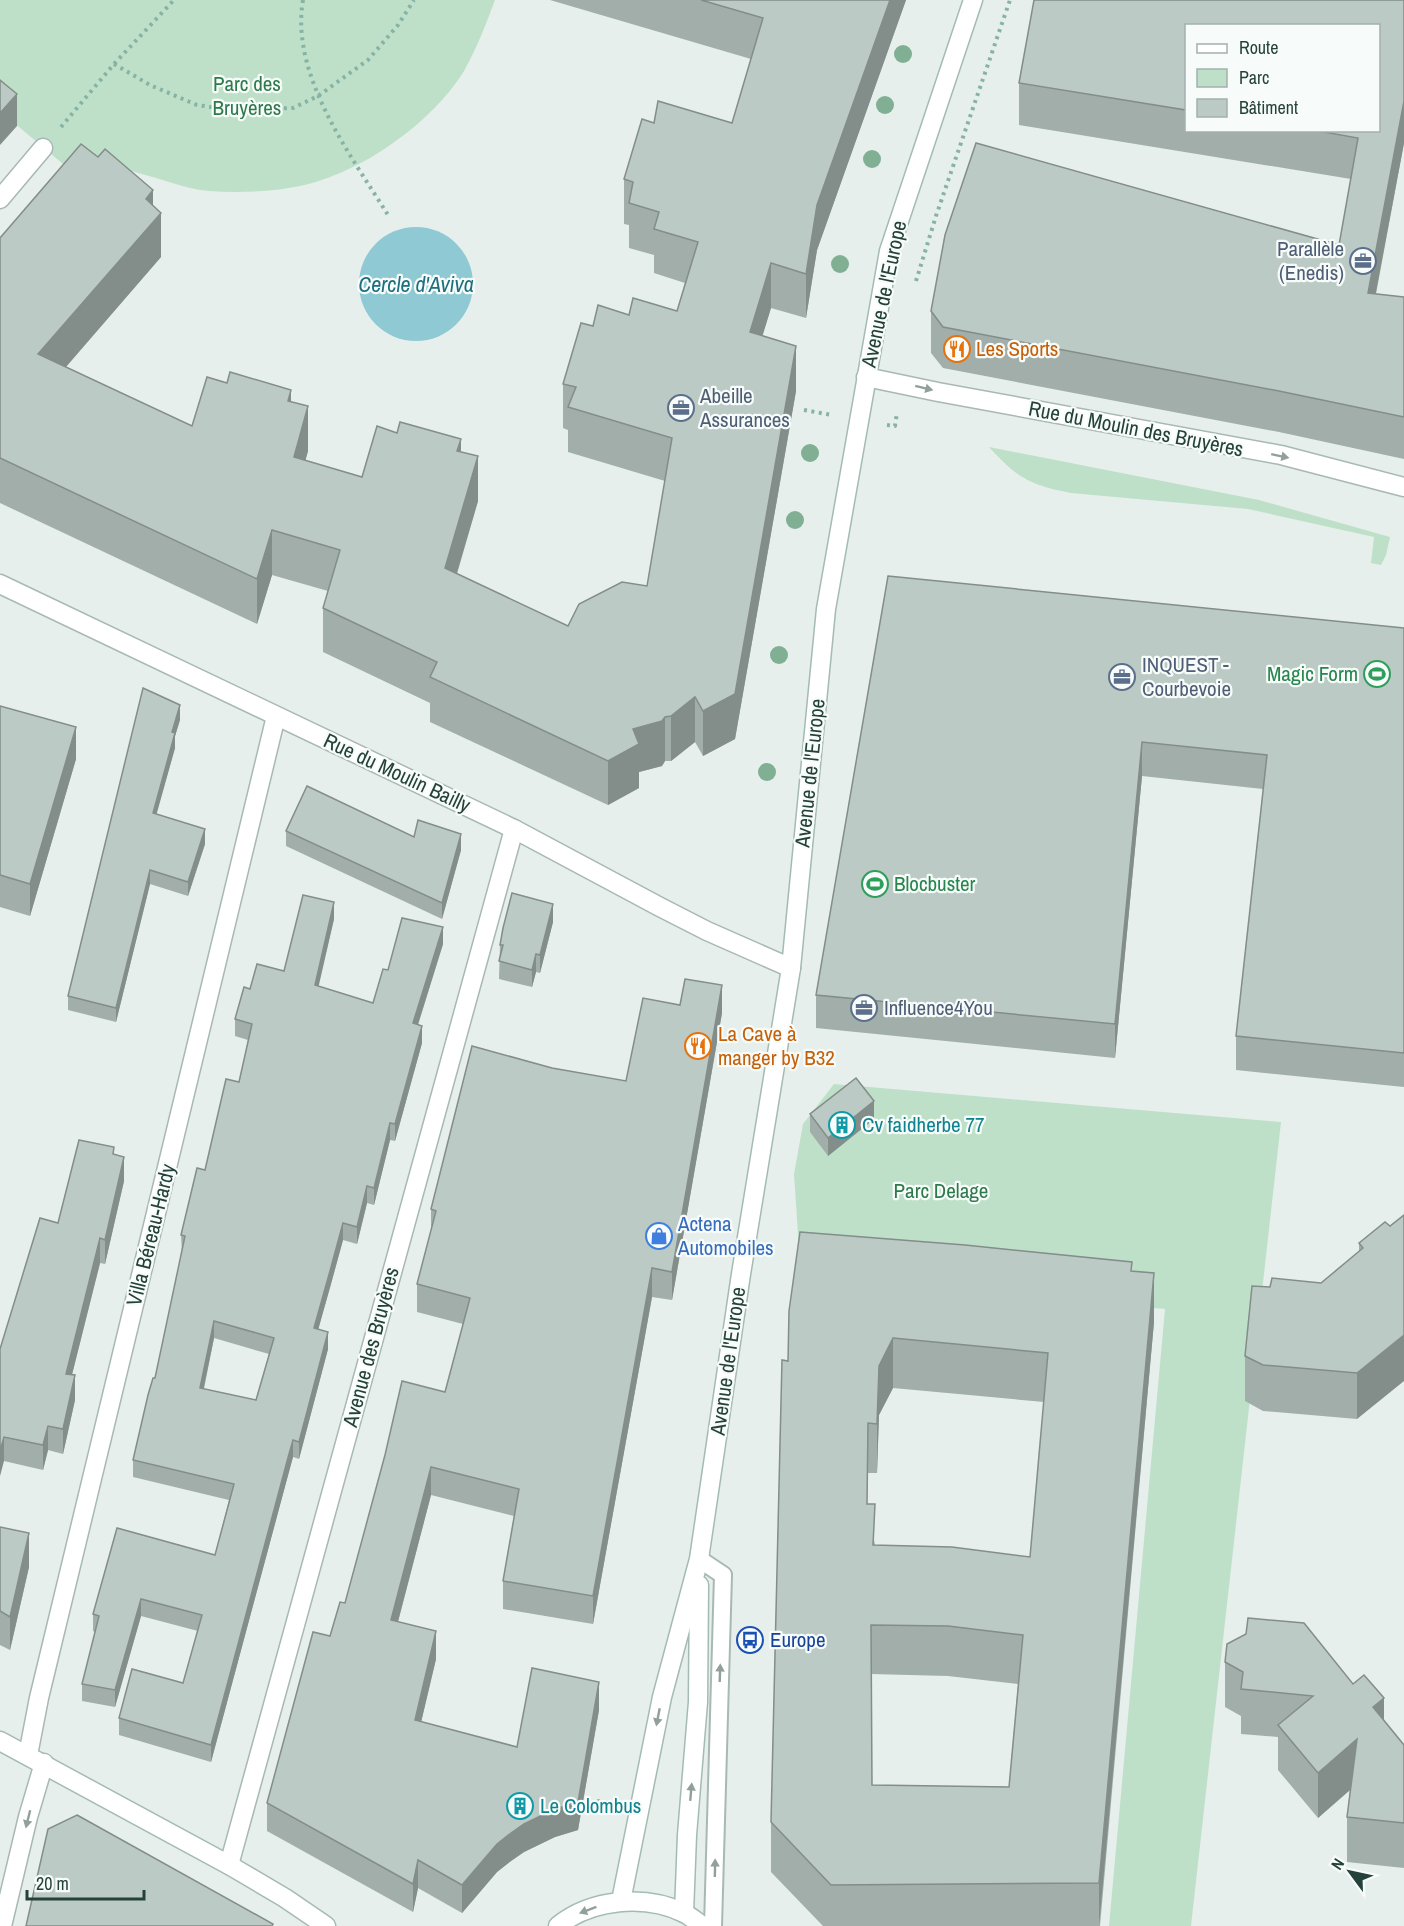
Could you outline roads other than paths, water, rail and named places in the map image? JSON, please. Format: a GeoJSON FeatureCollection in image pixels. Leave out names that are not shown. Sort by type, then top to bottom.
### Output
{"type":"FeatureCollection","features":[{"type":"Feature","properties":{"kind":"street","name":"Avenue de l'Europe"},"geometry":{"type":"LineString","coordinates":[[699,1559],[741,1274],[791,968],[826,609],[866,376],[889,251],[973,0]]}},
{"type":"Feature","properties":{"kind":"street"},"geometry":{"type":"LineString","coordinates":[[0,199],[44,148]]}},
{"type":"Feature","properties":{"kind":"street","name":"Rue du Moulin des Bruyères"},"geometry":{"type":"LineString","coordinates":[[866,376],[938,392],[1281,455],[1404,487]]}},
{"type":"Feature","properties":{"kind":"street","name":"Rue du Moulin Bailly"},"geometry":{"type":"LineString","coordinates":[[0,584],[514,829],[679,917],[791,968]]}},
{"type":"Feature","properties":{"kind":"street","name":"Villa Béreau-Hardy"},"geometry":{"type":"LineString","coordinates":[[2,1926],[28,1817],[36,1759],[39,1698],[276,716]]}},
{"type":"Feature","properties":{"kind":"street","name":"Avenue des Bruyères"},"geometry":{"type":"LineString","coordinates":[[229,1865],[514,829]]}},
{"type":"Feature","properties":{"kind":"street"},"geometry":{"type":"LineString","coordinates":[[621,1901],[662,1697],[699,1559]]}},
{"type":"Feature","properties":{"kind":"street"},"geometry":{"type":"LineString","coordinates":[[684,1913],[687,1835],[698,1702],[699,1559]]}},
{"type":"Feature","properties":{"kind":"street"},"geometry":{"type":"LineString","coordinates":[[0,1741],[229,1865],[326,1926]]}},
{"type":"Feature","properties":{"kind":"street"},"geometry":{"type":"LineString","coordinates":[[558,1926],[589,1908],[621,1901],[654,1903],[684,1913],[703,1926]]}},
{"type":"Feature","properties":{"kind":"lane"},"geometry":{"type":"LineString","coordinates":[[699,1559],[723,1575],[714,1926]]}},
{"type":"Feature","properties":{"kind":"water","name":"Cercle d'Aviva"},"geometry":{"type":"Polygon","coordinates":[[[416,227],[438,231],[457,243],[469,262],[473,284],[469,306],[457,325],[438,337],[416,341],[394,337],[375,325],[363,306],[359,284],[363,262],[375,243],[394,231],[416,227]]]}},
{"type":"Feature","properties":{"kind":"place","name":"Parallèle (Enedis)"},"geometry":{"type":"Point","coordinates":[1363,261]}},
{"type":"Feature","properties":{"kind":"place","name":"Les Sports"},"geometry":{"type":"Point","coordinates":[957,349]}},
{"type":"Feature","properties":{"kind":"place","name":"Abeille Assurances"},"geometry":{"type":"Point","coordinates":[681,408]}},
{"type":"Feature","properties":{"kind":"place","name":"Magic Form"},"geometry":{"type":"Point","coordinates":[1377,674]}},
{"type":"Feature","properties":{"kind":"place","name":"INQUEST - Courbevoie"},"geometry":{"type":"Point","coordinates":[1122,677]}},
{"type":"Feature","properties":{"kind":"place","name":"Blocbuster"},"geometry":{"type":"Point","coordinates":[875,884]}},
{"type":"Feature","properties":{"kind":"place","name":"Influence4You"},"geometry":{"type":"Point","coordinates":[864,1008]}},
{"type":"Feature","properties":{"kind":"place","name":"La Cave à manger by B32"},"geometry":{"type":"Point","coordinates":[698,1046]}},
{"type":"Feature","properties":{"kind":"place","name":"Cv faidherbe 77"},"geometry":{"type":"Point","coordinates":[842,1125]}},
{"type":"Feature","properties":{"kind":"place","name":"Actena Automobiles"},"geometry":{"type":"Point","coordinates":[659,1236]}},
{"type":"Feature","properties":{"kind":"place","name":"Europe"},"geometry":{"type":"Point","coordinates":[750,1640]}},
{"type":"Feature","properties":{"kind":"place","name":"Le Colombus"},"geometry":{"type":"Point","coordinates":[520,1806]}},
{"type":"Feature","properties":{"kind":"park label","name":"Parc des Bruyères"},"geometry":{"type":"Point","coordinates":[247,96]}},
{"type":"Feature","properties":{"kind":"park label","name":"Parc Delage"},"geometry":{"type":"Point","coordinates":[941,1191]}}]}
